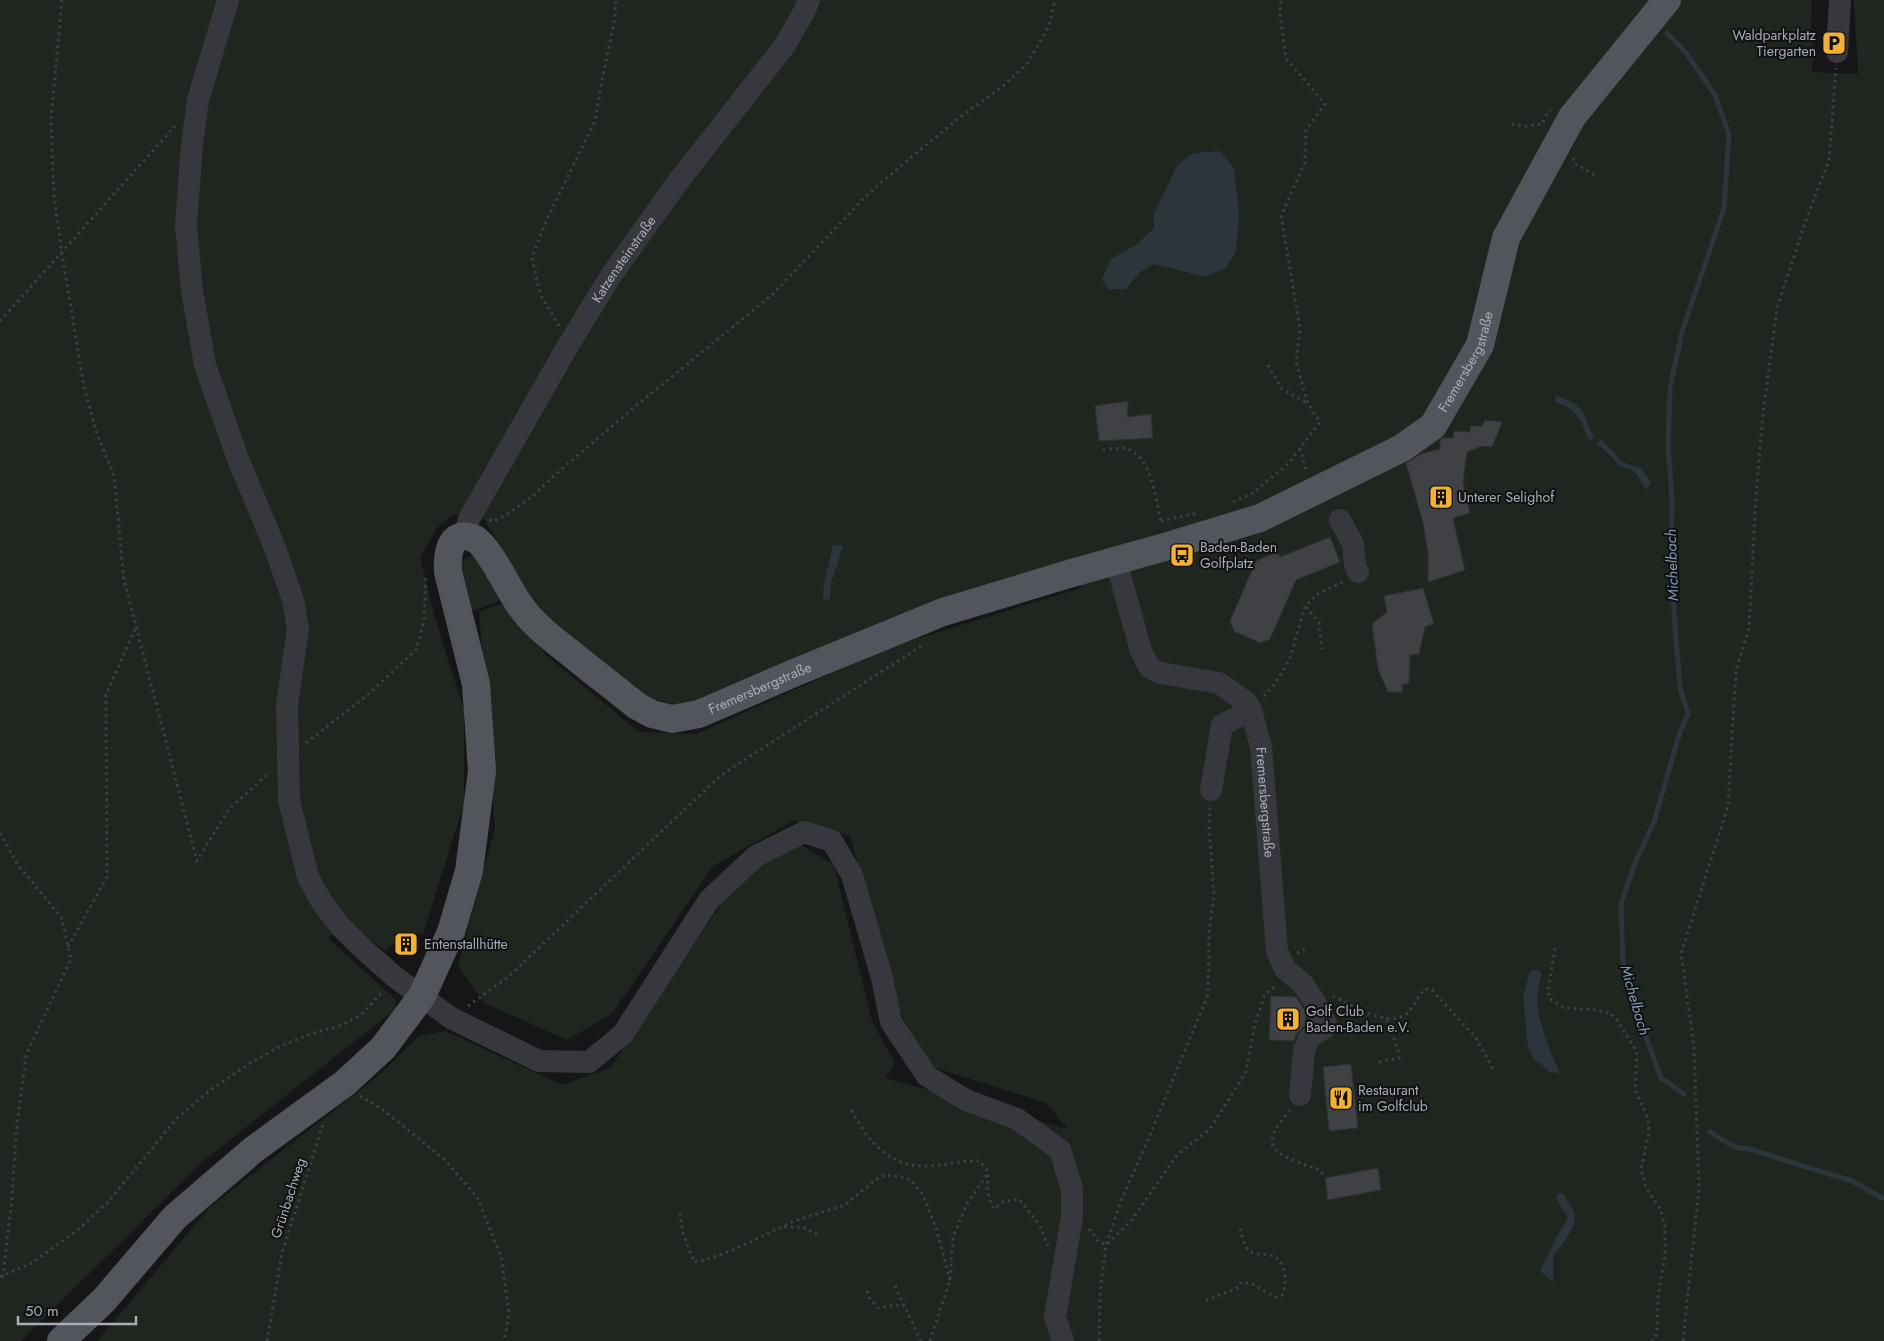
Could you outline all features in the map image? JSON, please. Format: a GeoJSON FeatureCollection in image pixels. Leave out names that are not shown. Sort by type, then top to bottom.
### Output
{"type":"FeatureCollection","features":[{"type":"Feature","properties":{"kind":"main road","name":"Fremersbergstraße"},"geometry":{"type":"LineString","coordinates":[[466,528],[485,548],[519,604],[542,631],[637,706],[652,714],[672,719],[698,714],[944,612],[1116,561],[1164,534],[1260,518],[1402,448],[1434,426],[1480,345],[1506,238],[1572,117],[1667,0]]}},
{"type":"Feature","properties":{"kind":"main road"},"geometry":{"type":"LineString","coordinates":[[61,1341],[104,1300],[175,1217],[253,1150],[351,1089],[422,996],[451,932],[469,871],[482,771],[476,684],[448,572],[447,554],[466,528]]}},
{"type":"Feature","properties":{"kind":"street"},"geometry":{"type":"LineString","coordinates":[[228,0],[198,100],[192,144],[186,225],[192,291],[205,365],[238,459],[293,600],[298,629],[287,704],[289,800],[308,877],[323,904],[341,927],[362,948],[395,977],[451,1018],[539,1061],[589,1062],[623,1034],[709,900],[756,856],[804,832],[832,841],[852,875],[882,978],[891,1022],[926,1076],[966,1100],[1016,1119],[1060,1150],[1072,1189],[1072,1218],[1055,1317],[1063,1341]]}},
{"type":"Feature","properties":{"kind":"street","name":"Katzensteinstraße"},"geometry":{"type":"LineString","coordinates":[[466,528],[569,344],[610,277],[677,183],[785,45],[809,0]]}},
{"type":"Feature","properties":{"kind":"street"},"geometry":{"type":"LineString","coordinates":[[1837,52],[1840,0]]}},
{"type":"Feature","properties":{"kind":"street"},"geometry":{"type":"LineString","coordinates":[[1340,520],[1353,544],[1355,565],[1358,572]]}},
{"type":"Feature","properties":{"kind":"street"},"geometry":{"type":"LineString","coordinates":[[1116,561],[1141,651],[1149,667],[1160,673],[1219,683],[1246,702],[1251,710],[1222,725],[1211,790]]}},
{"type":"Feature","properties":{"kind":"street","name":"Fremersbergstraße"},"geometry":{"type":"LineString","coordinates":[[1251,710],[1261,747],[1277,951],[1285,969],[1303,984],[1315,1002],[1326,1026],[1309,1038],[1304,1051],[1300,1095]]}},
{"type":"Feature","properties":{"kind":"path"},"geometry":{"type":"LineString","coordinates":[[62,0],[51,120],[54,196],[62,254],[84,387],[97,434],[114,476],[124,580],[197,861],[229,809],[287,758],[365,697],[416,650],[424,620],[426,566]]}},
{"type":"Feature","properties":{"kind":"path"},"geometry":{"type":"LineString","coordinates":[[569,344],[540,294],[532,257],[548,217],[596,121],[601,85],[614,23],[616,0]]}},
{"type":"Feature","properties":{"kind":"path"},"geometry":{"type":"LineString","coordinates":[[466,528],[494,521],[534,495],[637,405],[772,295],[867,195],[959,118],[1003,86],[1027,64],[1050,26],[1055,0]]}},
{"type":"Feature","properties":{"kind":"path"},"geometry":{"type":"LineString","coordinates":[[1225,506],[1253,493],[1289,463],[1320,422],[1308,404],[1296,362],[1300,329],[1281,216],[1305,162],[1306,130],[1325,104],[1286,58],[1280,14],[1281,0]]}},
{"type":"Feature","properties":{"kind":"path"},"geometry":{"type":"LineString","coordinates":[[1683,1341],[1699,1187],[1694,1046],[1681,954],[1728,806],[1736,670],[1749,629],[1756,496],[1763,414],[1777,308],[1805,223],[1829,160],[1837,52]]}},
{"type":"Feature","properties":{"kind":"path"},"geometry":{"type":"LineString","coordinates":[[0,321],[198,100]]}},
{"type":"Feature","properties":{"kind":"path"},"geometry":{"type":"LineString","coordinates":[[1574,163],[1596,176]]}},
{"type":"Feature","properties":{"kind":"path"},"geometry":{"type":"LineString","coordinates":[[1268,365],[1281,388],[1308,404]]}},
{"type":"Feature","properties":{"kind":"path"},"geometry":{"type":"LineString","coordinates":[[1103,450],[1123,448],[1133,451],[1141,459],[1150,477],[1164,534],[1200,513]]}},
{"type":"Feature","properties":{"kind":"path"},"geometry":{"type":"LineString","coordinates":[[1251,710],[1274,685],[1289,661],[1305,607],[1317,594],[1352,578],[1358,572]]}},
{"type":"Feature","properties":{"kind":"path"},"geometry":{"type":"LineString","coordinates":[[1305,607],[1319,623],[1322,650]]}},
{"type":"Feature","properties":{"kind":"path"},"geometry":{"type":"LineString","coordinates":[[68,947],[107,877],[106,695],[135,628]]}},
{"type":"Feature","properties":{"kind":"path"},"geometry":{"type":"LineString","coordinates":[[451,1018],[508,977],[721,775],[924,644]]}},
{"type":"Feature","properties":{"kind":"path"},"geometry":{"type":"LineString","coordinates":[[1099,1341],[1100,1293],[1106,1245],[1122,1198],[1208,995],[1209,932],[1214,896],[1209,827],[1211,790]]}},
{"type":"Feature","properties":{"kind":"path"},"geometry":{"type":"LineString","coordinates":[[0,833],[18,866],[61,917],[71,960],[26,1055],[16,1134],[12,1197],[0,1281]]}},
{"type":"Feature","properties":{"kind":"path"},"geometry":{"type":"LineString","coordinates":[[1556,948],[1548,990],[1550,999],[1564,1008],[1595,1010],[1610,1014],[1618,1020],[1637,1052],[1635,1090],[1648,1118],[1649,1132],[1641,1169],[1646,1188],[1661,1210],[1665,1227],[1665,1255],[1658,1296],[1657,1334],[1652,1341]]}},
{"type":"Feature","properties":{"kind":"path"},"geometry":{"type":"LineString","coordinates":[[1106,1245],[1131,1221],[1176,1155],[1210,1129],[1246,1072],[1255,1024],[1265,994],[1291,973]]}},
{"type":"Feature","properties":{"kind":"path"},"geometry":{"type":"LineString","coordinates":[[2,1277],[32,1263],[80,1228],[109,1200],[177,1118],[213,1088],[252,1062],[279,1047],[310,1034],[342,1025],[362,1014],[395,977]]}},
{"type":"Feature","properties":{"kind":"path"},"geometry":{"type":"LineString","coordinates":[[1315,1002],[1322,995],[1332,996],[1382,1019],[1394,1019],[1405,1014],[1413,1007],[1419,995],[1425,989],[1432,990],[1476,1038],[1493,1069]]}},
{"type":"Feature","properties":{"kind":"path"},"geometry":{"type":"LineString","coordinates":[[1379,1062],[1399,1058],[1398,1049],[1386,1019]]}},
{"type":"Feature","properties":{"kind":"path"},"geometry":{"type":"LineString","coordinates":[[351,1089],[382,1109],[445,1160],[477,1197],[501,1256],[509,1314],[504,1341]]}},
{"type":"Feature","properties":{"kind":"path"},"geometry":{"type":"LineString","coordinates":[[1300,1095],[1274,1133],[1272,1140],[1273,1148],[1278,1154],[1320,1170],[1323,1175]]}},
{"type":"Feature","properties":{"kind":"path"},"geometry":{"type":"LineString","coordinates":[[852,1110],[860,1128],[876,1147],[900,1161],[914,1166],[929,1166],[968,1160],[980,1161],[988,1172],[989,1200],[994,1208],[1003,1202],[1019,1199],[1039,1224],[1049,1251],[1064,1261]]}},
{"type":"Feature","properties":{"kind":"path","name":"Grünbachweg"},"geometry":{"type":"LineString","coordinates":[[267,1341],[282,1253],[324,1121]]}},
{"type":"Feature","properties":{"kind":"path"},"geometry":{"type":"LineString","coordinates":[[930,1341],[950,1280],[953,1237],[968,1204],[988,1172]]}},
{"type":"Feature","properties":{"kind":"path"},"geometry":{"type":"LineString","coordinates":[[680,1212],[683,1233],[694,1262],[731,1251],[794,1220],[845,1205],[875,1180],[885,1175],[898,1176],[911,1180],[923,1195],[936,1228],[950,1280]]}},
{"type":"Feature","properties":{"kind":"path"},"geometry":{"type":"LineString","coordinates":[[1072,1218],[1075,1213],[1084,1218],[1092,1235],[1099,1242],[1106,1245]]}},
{"type":"Feature","properties":{"kind":"path"},"geometry":{"type":"LineString","coordinates":[[1206,1301],[1238,1287],[1242,1282],[1252,1284],[1275,1297],[1282,1295],[1286,1280],[1280,1262],[1273,1256],[1254,1253],[1247,1249],[1239,1225]]}},
{"type":"Feature","properties":{"kind":"path"},"geometry":{"type":"LineString","coordinates":[[780,1227],[803,1227],[818,1235]]}},
{"type":"Feature","properties":{"kind":"path"},"geometry":{"type":"LineString","coordinates":[[895,1286],[920,1341]]}},
{"type":"Feature","properties":{"kind":"path"},"geometry":{"type":"LineString","coordinates":[[867,1291],[870,1299],[878,1308],[904,1306]]}},
{"type":"Feature","properties":{"kind":"shaded area"},"geometry":{"type":"Polygon","coordinates":[[[0,0],[1812,0],[1811,32],[1814,53],[1812,72],[1858,74],[1854,0],[1884,0],[1884,1341],[97,1341],[210,1207],[377,1077],[419,1036],[445,1031],[562,1085],[610,1068],[726,897],[765,859],[800,844],[834,865],[872,1021],[895,1063],[885,1078],[1068,1129],[1046,1103],[926,1065],[899,1009],[850,835],[793,821],[713,866],[612,1014],[567,1040],[484,1003],[458,966],[495,827],[479,612],[503,603],[547,656],[639,732],[696,734],[887,648],[1081,588],[1082,561],[694,705],[672,704],[649,698],[590,658],[535,606],[480,512],[466,513],[448,518],[437,529],[420,557],[434,614],[464,710],[464,804],[423,934],[405,934],[385,951],[346,922],[328,938],[397,1001],[393,1011],[201,1163],[21,1341],[0,1341],[0,0]]]}},
{"type":"Feature","properties":{"kind":"shaded area"},"geometry":{"type":"Polygon","coordinates":[[[1220,151],[1234,168],[1239,214],[1236,252],[1226,267],[1206,277],[1154,264],[1140,272],[1126,289],[1108,289],[1102,279],[1111,259],[1136,245],[1154,228],[1154,214],[1178,164],[1194,153],[1220,151]]]}},
{"type":"Feature","properties":{"kind":"shaded area"},"geometry":{"type":"Polygon","coordinates":[[[1555,396],[1573,403],[1583,412],[1594,435],[1591,441],[1578,417],[1569,408],[1556,402],[1555,396]]]}},
{"type":"Feature","properties":{"kind":"shaded area"},"geometry":{"type":"Polygon","coordinates":[[[1601,439],[1616,454],[1620,461],[1642,469],[1651,483],[1646,490],[1633,471],[1620,467],[1597,444],[1601,439]]]}},
{"type":"Feature","properties":{"kind":"shaded area"},"geometry":{"type":"Polygon","coordinates":[[[833,545],[843,546],[831,583],[830,599],[823,600],[824,583],[833,545]]]}},
{"type":"Feature","properties":{"kind":"shaded area"},"geometry":{"type":"Polygon","coordinates":[[[471,556],[478,557],[505,599],[470,612],[460,564],[463,559],[471,556]]]}},
{"type":"Feature","properties":{"kind":"shaded area"},"geometry":{"type":"Polygon","coordinates":[[[1537,970],[1542,973],[1537,998],[1542,1027],[1560,1073],[1550,1072],[1534,1059],[1528,1047],[1523,997],[1530,971],[1537,970]]]}},
{"type":"Feature","properties":{"kind":"shaded area"},"geometry":{"type":"Polygon","coordinates":[[[1558,1193],[1564,1194],[1575,1214],[1574,1224],[1568,1236],[1553,1257],[1553,1282],[1540,1271],[1568,1218],[1556,1198],[1558,1193]]]}},
{"type":"Feature","properties":{"kind":"building"},"geometry":{"type":"Polygon","coordinates":[[[1128,401],[1127,417],[1151,414],[1153,438],[1099,441],[1095,406],[1128,401]]]}},
{"type":"Feature","properties":{"kind":"building","name":"Unterer Selighof"},"geometry":{"type":"Polygon","coordinates":[[[1485,420],[1502,422],[1492,447],[1482,446],[1467,452],[1463,482],[1470,513],[1453,518],[1465,570],[1428,582],[1428,552],[1423,523],[1406,463],[1421,454],[1440,449],[1440,440],[1443,438],[1453,438],[1454,431],[1470,432],[1471,426],[1482,426],[1485,420]]]}},
{"type":"Feature","properties":{"kind":"building"},"geometry":{"type":"Polygon","coordinates":[[[1330,537],[1340,562],[1296,580],[1270,639],[1260,643],[1234,631],[1230,621],[1256,561],[1277,552],[1280,557],[1330,537]]]}},
{"type":"Feature","properties":{"kind":"building"},"geometry":{"type":"Polygon","coordinates":[[[1423,588],[1434,624],[1425,627],[1419,654],[1410,655],[1409,683],[1402,685],[1403,692],[1388,692],[1378,669],[1372,624],[1387,612],[1384,596],[1423,588]]]}},
{"type":"Feature","properties":{"kind":"building","name":"Golf Club Baden-Baden e.V."},"geometry":{"type":"Polygon","coordinates":[[[1271,996],[1296,997],[1304,1009],[1306,1013],[1305,1025],[1297,1033],[1294,1041],[1269,1040],[1271,996]]]}},
{"type":"Feature","properties":{"kind":"building"},"geometry":{"type":"Polygon","coordinates":[[[1351,1064],[1358,1128],[1329,1131],[1323,1067],[1351,1064]]]}},
{"type":"Feature","properties":{"kind":"building"},"geometry":{"type":"Polygon","coordinates":[[[1378,1168],[1381,1190],[1328,1200],[1325,1178],[1378,1168]]]}},
{"type":"Feature","properties":{"kind":"waterway","name":"Michelbach"},"geometry":{"type":"LineString","coordinates":[[1667,33],[1687,54],[1715,95],[1729,135],[1724,208],[1682,332],[1670,388],[1668,445],[1672,499],[1671,554],[1675,627],[1680,687],[1688,714],[1680,732],[1654,822],[1635,863],[1621,904],[1623,963],[1636,1010],[1661,1078],[1684,1094]]}},
{"type":"Feature","properties":{"kind":"waterway","name":"Michelbach"},"geometry":{"type":"LineString","coordinates":[[1710,1132],[1734,1147],[1749,1149],[1852,1181],[1882,1198]]}},
{"type":"Feature","properties":{"kind":"place","name":"Waldparkplatz Tiergarten"},"geometry":{"type":"Point","coordinates":[1834,43]}},
{"type":"Feature","properties":{"kind":"place","name":"Unterer Selighof"},"geometry":{"type":"Point","coordinates":[1441,497]}},
{"type":"Feature","properties":{"kind":"place","name":"Baden-Baden Golfplatz"},"geometry":{"type":"Point","coordinates":[1182,555]}},
{"type":"Feature","properties":{"kind":"place","name":"Entenstallhütte"},"geometry":{"type":"Point","coordinates":[406,944]}},
{"type":"Feature","properties":{"kind":"place","name":"Golf Club Baden-Baden e.V."},"geometry":{"type":"Point","coordinates":[1288,1019]}},
{"type":"Feature","properties":{"kind":"place","name":"Restaurant im Golfclub"},"geometry":{"type":"Point","coordinates":[1341,1098]}}]}
